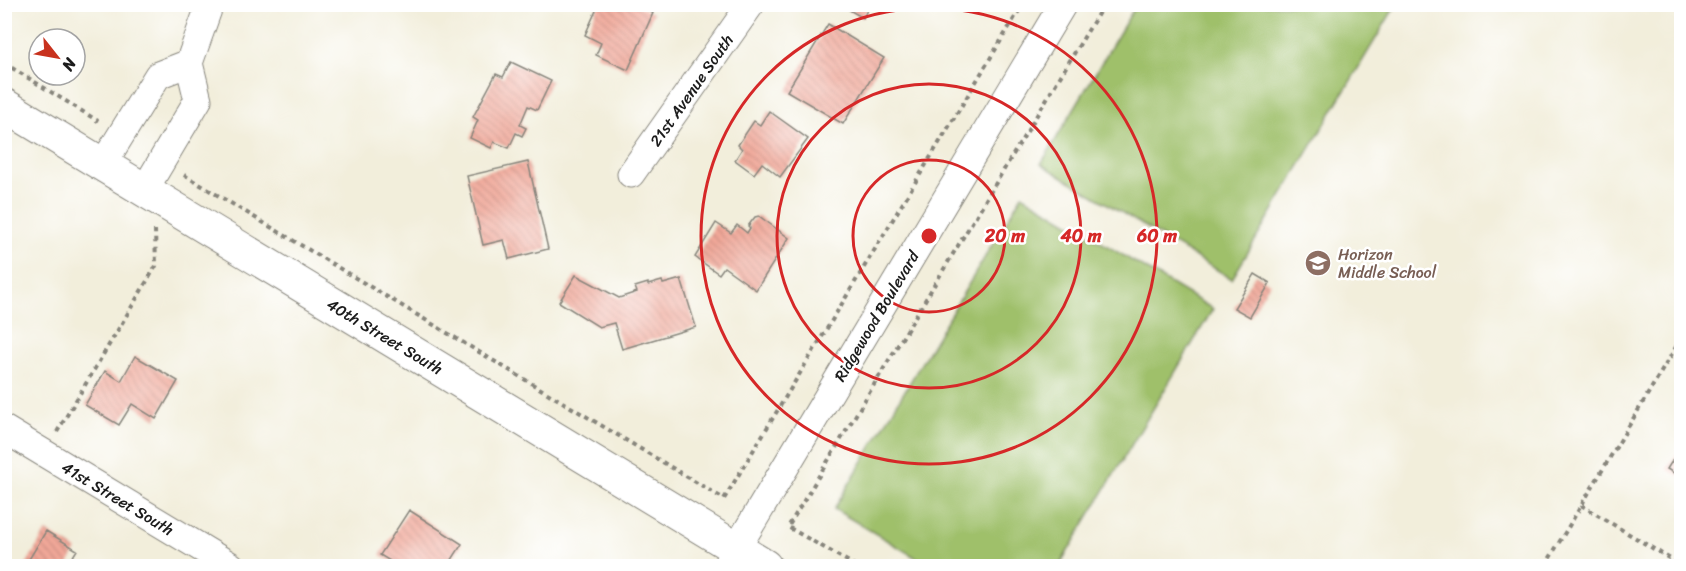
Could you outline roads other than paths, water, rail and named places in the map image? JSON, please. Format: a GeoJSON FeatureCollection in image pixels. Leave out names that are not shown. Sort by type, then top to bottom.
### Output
{"type":"FeatureCollection","features":[{"type":"Feature","properties":{"kind":"street"},"geometry":{"type":"LineString","coordinates":[[157,197],[162,160],[198,100],[189,63],[210,4]]}},
{"type":"Feature","properties":{"kind":"street","name":"21st Avenue South"},"geometry":{"type":"LineString","coordinates":[[631,174],[751,4]]}},
{"type":"Feature","properties":{"kind":"street","name":"Ridgewood Boulevard"},"geometry":{"type":"LineString","coordinates":[[731,558],[1063,4]]}},
{"type":"Feature","properties":{"kind":"street"},"geometry":{"type":"LineString","coordinates":[[103,164],[158,75],[189,63]]}},
{"type":"Feature","properties":{"kind":"street","name":"40th Street South"},"geometry":{"type":"LineString","coordinates":[[4,105],[157,197],[731,558],[765,567]]}},
{"type":"Feature","properties":{"kind":"street","name":"41st Street South"},"geometry":{"type":"LineString","coordinates":[[4,429],[231,567]]}},
{"type":"Feature","properties":{"kind":"place","name":"Horizon Middle School"},"geometry":{"type":"Point","coordinates":[1318,263]}}]}
